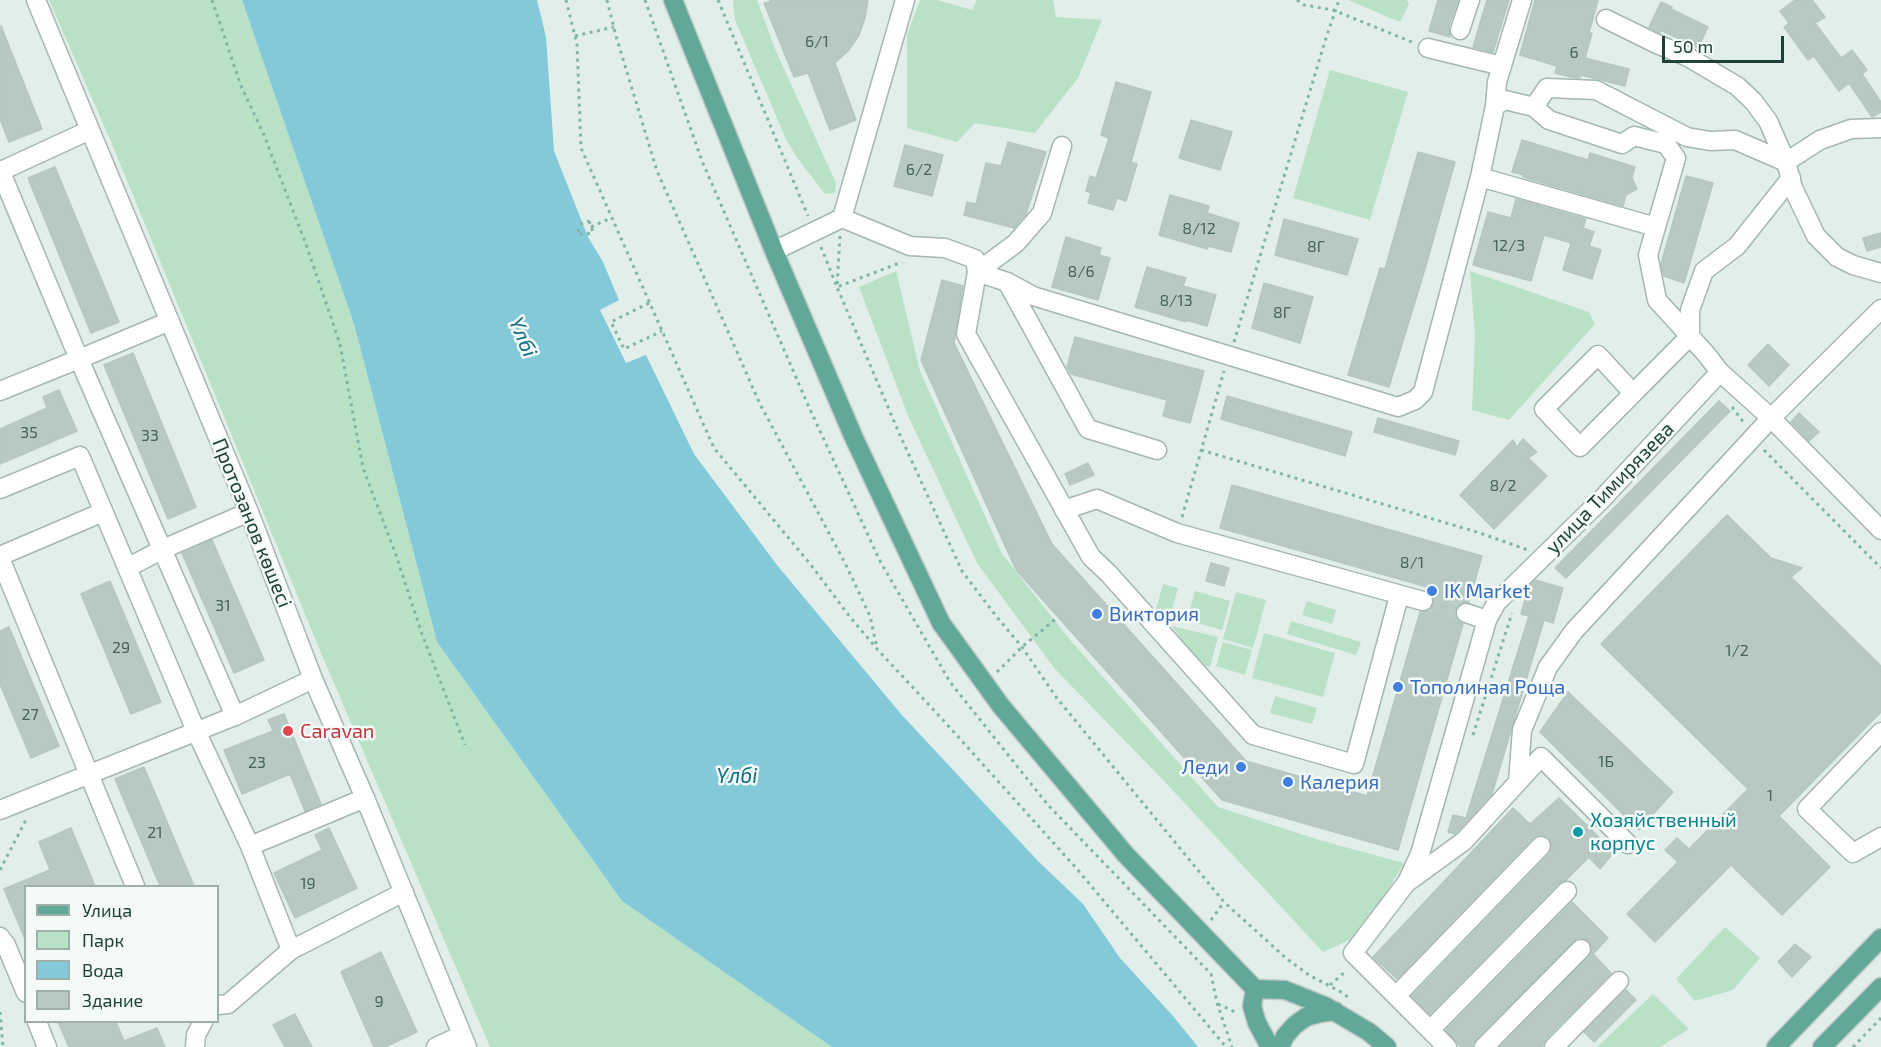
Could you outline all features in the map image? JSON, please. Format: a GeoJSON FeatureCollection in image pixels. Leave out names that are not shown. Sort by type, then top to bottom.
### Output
{"type":"FeatureCollection","features":[{"type":"Feature","properties":{"kind":"main road"},"geometry":{"type":"LineString","coordinates":[[673,0],[774,251],[854,438],[941,623],[1001,706],[1126,855],[1256,989],[1285,990],[1335,1011],[1369,1032],[1387,1047]]}},
{"type":"Feature","properties":{"kind":"main road"},"geometry":{"type":"LineString","coordinates":[[1776,1047],[1881,938]]}},
{"type":"Feature","properties":{"kind":"main road"},"geometry":{"type":"LineString","coordinates":[[1822,1047],[1881,987]]}},
{"type":"Feature","properties":{"kind":"main road"},"geometry":{"type":"LineString","coordinates":[[1256,989],[1252,1006],[1257,1023],[1270,1047]]}},
{"type":"Feature","properties":{"kind":"main road"},"geometry":{"type":"LineString","coordinates":[[1280,1047],[1294,1025],[1306,1017],[1335,1011]]}},
{"type":"Feature","properties":{"kind":"street"},"geometry":{"type":"LineString","coordinates":[[23,0],[54,43]]}},
{"type":"Feature","properties":{"kind":"street","name":"Протозанов көшесі"},"geometry":{"type":"LineString","coordinates":[[36,0],[249,512],[313,679],[365,798],[465,1041]]}},
{"type":"Feature","properties":{"kind":"street"},"geometry":{"type":"LineString","coordinates":[[842,219],[905,0]]}},
{"type":"Feature","properties":{"kind":"street"},"geometry":{"type":"LineString","coordinates":[[1460,30],[1470,0]]}},
{"type":"Feature","properties":{"kind":"street"},"geometry":{"type":"LineString","coordinates":[[977,272],[1007,282],[1033,296],[1398,406],[1414,400],[1423,392],[1480,177],[1495,106],[1495,93],[1522,0]]}},
{"type":"Feature","properties":{"kind":"street"},"geometry":{"type":"LineString","coordinates":[[1606,19],[1657,45],[1688,57],[1737,86],[1753,101],[1768,121],[1806,217],[1816,236],[1837,257],[1853,265],[1881,273]]}},
{"type":"Feature","properties":{"kind":"street"},"geometry":{"type":"LineString","coordinates":[[1428,48],[1502,66]]}},
{"type":"Feature","properties":{"kind":"street"},"geometry":{"type":"LineString","coordinates":[[1534,106],[1547,88],[1596,90],[1687,137],[1710,141],[1735,140],[1789,170]]}},
{"type":"Feature","properties":{"kind":"street"},"geometry":{"type":"LineString","coordinates":[[1495,106],[1505,100],[1534,106],[1549,120],[1622,144],[1634,136],[1665,144],[1676,158],[1648,255],[1657,300],[1720,372],[1771,418],[1881,530]]}},
{"type":"Feature","properties":{"kind":"street"},"geometry":{"type":"LineString","coordinates":[[1634,393],[1598,355],[1544,409],[1580,447],[1634,393],[1690,336],[1690,310],[1704,272],[1737,246],[1789,170],[1820,140],[1851,129],[1881,128]]}},
{"type":"Feature","properties":{"kind":"street"},"geometry":{"type":"LineString","coordinates":[[90,129],[0,170],[79,359],[235,716]]}},
{"type":"Feature","properties":{"kind":"street"},"geometry":{"type":"LineString","coordinates":[[977,272],[1016,243],[1042,213],[1062,146]]}},
{"type":"Feature","properties":{"kind":"street"},"geometry":{"type":"LineString","coordinates":[[1480,177],[1656,227]]}},
{"type":"Feature","properties":{"kind":"street"},"geometry":{"type":"LineString","coordinates":[[774,251],[842,219],[910,246],[945,248],[975,259],[977,272],[966,334],[1091,557],[1109,574],[1253,735],[1354,764],[1400,596]]}},
{"type":"Feature","properties":{"kind":"street"},"geometry":{"type":"LineString","coordinates":[[1007,282],[1088,429],[1157,450]]}},
{"type":"Feature","properties":{"kind":"street"},"geometry":{"type":"LineString","coordinates":[[1518,782],[1522,730],[1548,667],[1574,631],[1771,418],[1881,309]]}},
{"type":"Feature","properties":{"kind":"street"},"geometry":{"type":"LineString","coordinates":[[0,391],[170,321]]}},
{"type":"Feature","properties":{"kind":"street","name":"улица Тимирязева"},"geometry":{"type":"LineString","coordinates":[[1407,882],[1420,854],[1487,620],[1497,602],[1601,500],[1720,372]]}},
{"type":"Feature","properties":{"kind":"street"},"geometry":{"type":"LineString","coordinates":[[0,489],[80,456],[196,731],[250,846],[291,950]]}},
{"type":"Feature","properties":{"kind":"street"},"geometry":{"type":"LineString","coordinates":[[1064,510],[1097,499],[1177,533],[1423,601]]}},
{"type":"Feature","properties":{"kind":"street"},"geometry":{"type":"LineString","coordinates":[[127,568],[163,549],[249,512]]}},
{"type":"Feature","properties":{"kind":"street"},"geometry":{"type":"LineString","coordinates":[[103,513],[0,557],[135,885]]}},
{"type":"Feature","properties":{"kind":"street"},"geometry":{"type":"LineString","coordinates":[[1466,613],[1487,620]]}},
{"type":"Feature","properties":{"kind":"street"},"geometry":{"type":"LineString","coordinates":[[0,810],[235,716],[313,679]]}},
{"type":"Feature","properties":{"kind":"street"},"geometry":{"type":"LineString","coordinates":[[1881,732],[1807,809],[1853,853],[1881,837]]}},
{"type":"Feature","properties":{"kind":"street"},"geometry":{"type":"LineString","coordinates":[[1447,1047],[1353,953],[1407,882],[1464,841],[1541,757],[1628,844]]}},
{"type":"Feature","properties":{"kind":"street"},"geometry":{"type":"LineString","coordinates":[[250,846],[365,798]]}},
{"type":"Feature","properties":{"kind":"street"},"geometry":{"type":"LineString","coordinates":[[1396,996],[1541,846]]}},
{"type":"Feature","properties":{"kind":"street"},"geometry":{"type":"LineString","coordinates":[[1430,1030],[1567,891]]}},
{"type":"Feature","properties":{"kind":"street"},"geometry":{"type":"LineString","coordinates":[[219,1005],[228,1004],[291,950],[404,892]]}},
{"type":"Feature","properties":{"kind":"street"},"geometry":{"type":"LineString","coordinates":[[0,937],[6,945],[24,988]]}},
{"type":"Feature","properties":{"kind":"street"},"geometry":{"type":"LineString","coordinates":[[1484,1047],[1581,949]]}},
{"type":"Feature","properties":{"kind":"street"},"geometry":{"type":"LineString","coordinates":[[1554,1047],[1619,981]]}},
{"type":"Feature","properties":{"kind":"street"},"geometry":{"type":"LineString","coordinates":[[37,1023],[47,1047]]}},
{"type":"Feature","properties":{"kind":"street"},"geometry":{"type":"LineString","coordinates":[[436,1047],[465,1041]]}},
{"type":"Feature","properties":{"kind":"path"},"geometry":{"type":"LineString","coordinates":[[212,0],[242,86],[264,135],[340,344],[363,468],[396,555],[422,634],[465,745]]}},
{"type":"Feature","properties":{"kind":"path"},"geometry":{"type":"LineString","coordinates":[[566,0],[578,44],[581,148],[714,448],[878,650],[1077,869],[1226,1047]]}},
{"type":"Feature","properties":{"kind":"path"},"geometry":{"type":"LineString","coordinates":[[607,0],[657,171],[760,405],[845,563],[870,616],[878,650]]}},
{"type":"Feature","properties":{"kind":"path"},"geometry":{"type":"LineString","coordinates":[[718,0],[899,433],[962,571],[1022,646],[1056,697],[1224,902],[1308,975]]}},
{"type":"Feature","properties":{"kind":"path"},"geometry":{"type":"LineString","coordinates":[[1297,0],[1304,5],[1335,11],[1428,48]]}},
{"type":"Feature","properties":{"kind":"path"},"geometry":{"type":"LineString","coordinates":[[1177,533],[1339,0]]}},
{"type":"Feature","properties":{"kind":"path"},"geometry":{"type":"LineString","coordinates":[[575,36],[614,27]]}},
{"type":"Feature","properties":{"kind":"path"},"geometry":{"type":"LineString","coordinates":[[591,227],[611,218]]}},
{"type":"Feature","properties":{"kind":"path"},"geometry":{"type":"LineString","coordinates":[[837,287],[842,219]]}},
{"type":"Feature","properties":{"kind":"path"},"geometry":{"type":"LineString","coordinates":[[589,221],[591,227],[593,232],[584,235],[577,233],[581,224],[589,221]]}},
{"type":"Feature","properties":{"kind":"path"},"geometry":{"type":"LineString","coordinates":[[837,287],[909,259]]}},
{"type":"Feature","properties":{"kind":"path"},"geometry":{"type":"LineString","coordinates":[[649,303],[611,321],[624,349],[662,331]]}},
{"type":"Feature","properties":{"kind":"path"},"geometry":{"type":"LineString","coordinates":[[1728,402],[1764,450],[1881,568]]}},
{"type":"Feature","properties":{"kind":"path"},"geometry":{"type":"LineString","coordinates":[[1201,450],[1480,533],[1545,556]]}},
{"type":"Feature","properties":{"kind":"path"},"geometry":{"type":"LineString","coordinates":[[965,700],[985,684],[1022,646],[1058,617]]}},
{"type":"Feature","properties":{"kind":"path"},"geometry":{"type":"LineString","coordinates":[[0,870],[39,795]]}},
{"type":"Feature","properties":{"kind":"path"},"geometry":{"type":"LineString","coordinates":[[1187,949],[1211,974],[1217,1003],[1233,1047]]}},
{"type":"Feature","properties":{"kind":"path"},"geometry":{"type":"LineString","coordinates":[[0,1012],[3,1047]]}},
{"type":"Feature","properties":{"kind":"path"},"geometry":{"type":"LineString","coordinates":[[1853,1047],[1881,1018]]}},
{"type":"Feature","properties":{"kind":"green space"},"geometry":{"type":"Polygon","coordinates":[[[49,0],[242,0],[354,324],[437,642],[622,901],[832,1047],[490,1047],[321,653],[112,144],[49,0]]]}},
{"type":"Feature","properties":{"kind":"green space"},"geometry":{"type":"Polygon","coordinates":[[[733,0],[757,0],[775,49],[836,183],[835,193],[825,194],[786,139],[735,20],[733,0]]]}},
{"type":"Feature","properties":{"kind":"green space"},"geometry":{"type":"Polygon","coordinates":[[[920,0],[937,0],[972,10],[977,0],[1053,0],[1056,17],[1102,20],[1078,78],[1035,133],[975,123],[957,142],[907,128],[907,35],[920,0]]]}},
{"type":"Feature","properties":{"kind":"green space"},"geometry":{"type":"Polygon","coordinates":[[[1348,0],[1407,0],[1409,4],[1400,22],[1348,0]]]}},
{"type":"Feature","properties":{"kind":"green space"},"geometry":{"type":"Polygon","coordinates":[[[1330,70],[1408,92],[1370,220],[1293,198],[1330,70]]]}},
{"type":"Feature","properties":{"kind":"green space"},"geometry":{"type":"Polygon","coordinates":[[[896,271],[920,371],[1002,554],[1071,641],[1218,807],[1319,840],[1404,863],[1362,934],[1323,952],[1165,782],[1055,669],[977,563],[909,418],[859,287],[896,271]]]}},
{"type":"Feature","properties":{"kind":"green space"},"geometry":{"type":"Polygon","coordinates":[[[1470,271],[1589,312],[1595,324],[1509,420],[1472,410],[1475,335],[1470,271]]]}},
{"type":"Feature","properties":{"kind":"green space"},"geometry":{"type":"Polygon","coordinates":[[[1163,584],[1178,588],[1168,624],[1153,620],[1163,584]]]}},
{"type":"Feature","properties":{"kind":"green space"},"geometry":{"type":"Polygon","coordinates":[[[1195,591],[1230,601],[1222,630],[1187,620],[1195,591]]]}},
{"type":"Feature","properties":{"kind":"green space"},"geometry":{"type":"Polygon","coordinates":[[[1236,592],[1266,600],[1253,648],[1223,639],[1236,592]]]}},
{"type":"Feature","properties":{"kind":"green space"},"geometry":{"type":"Polygon","coordinates":[[[1307,601],[1336,610],[1332,624],[1302,615],[1307,601]]]}},
{"type":"Feature","properties":{"kind":"green space"},"geometry":{"type":"Polygon","coordinates":[[[1291,621],[1361,642],[1356,655],[1287,634],[1291,621]]]}},
{"type":"Feature","properties":{"kind":"green space"},"geometry":{"type":"Polygon","coordinates":[[[1172,626],[1218,637],[1210,667],[1197,663],[1172,626]]]}},
{"type":"Feature","properties":{"kind":"green space"},"geometry":{"type":"Polygon","coordinates":[[[1264,633],[1335,653],[1323,697],[1252,678],[1264,633]]]}},
{"type":"Feature","properties":{"kind":"green space"},"geometry":{"type":"Polygon","coordinates":[[[1223,642],[1252,650],[1245,675],[1216,666],[1223,642]]]}},
{"type":"Feature","properties":{"kind":"green space"},"geometry":{"type":"Polygon","coordinates":[[[1275,696],[1317,708],[1312,724],[1270,713],[1275,696]]]}},
{"type":"Feature","properties":{"kind":"green space"},"geometry":{"type":"Polygon","coordinates":[[[1725,927],[1760,958],[1733,990],[1695,1001],[1676,979],[1725,927]]]}},
{"type":"Feature","properties":{"kind":"green space"},"geometry":{"type":"Polygon","coordinates":[[[1653,994],[1689,1029],[1660,1047],[1597,1047],[1653,994]]]}},
{"type":"Feature","properties":{"kind":"water","name":"Үлбі"},"geometry":{"type":"Polygon","coordinates":[[[242,0],[537,0],[546,37],[554,151],[588,237],[603,262],[619,300],[600,310],[626,363],[646,355],[694,454],[777,565],[901,714],[1038,861],[1083,904],[1120,958],[1198,1047],[832,1047],[622,901],[437,642],[354,324],[242,0]]]}},
{"type":"Feature","properties":{"kind":"building"},"geometry":{"type":"Polygon","coordinates":[[[770,0],[868,0],[859,35],[849,50],[835,63],[856,120],[830,130],[808,73],[794,77],[764,3],[770,0]]]}},
{"type":"Feature","properties":{"kind":"building"},"geometry":{"type":"Polygon","coordinates":[[[1438,0],[1458,0],[1449,26],[1450,37],[1429,31],[1438,0]]]}},
{"type":"Feature","properties":{"kind":"building"},"geometry":{"type":"Polygon","coordinates":[[[1487,0],[1509,0],[1493,52],[1473,47],[1487,0]]]}},
{"type":"Feature","properties":{"kind":"building"},"geometry":{"type":"Polygon","coordinates":[[[1535,0],[1598,0],[1585,58],[1629,69],[1625,86],[1581,75],[1580,78],[1575,78],[1555,73],[1557,66],[1520,55],[1535,0]]]}},
{"type":"Feature","properties":{"kind":"building"},"geometry":{"type":"Polygon","coordinates":[[[1795,0],[1812,0],[1825,17],[1815,23],[1841,58],[1852,50],[1867,70],[1862,74],[1881,102],[1881,112],[1872,117],[1849,83],[1839,91],[1814,56],[1808,60],[1784,27],[1789,23],[1780,11],[1795,0]]]}},
{"type":"Feature","properties":{"kind":"building"},"geometry":{"type":"Polygon","coordinates":[[[1661,2],[1708,27],[1698,48],[1661,30],[1660,33],[1649,27],[1661,2]]]}},
{"type":"Feature","properties":{"kind":"building"},"geometry":{"type":"Polygon","coordinates":[[[1,26],[42,129],[9,142],[0,119],[1,26]]]}},
{"type":"Feature","properties":{"kind":"building"},"geometry":{"type":"Polygon","coordinates":[[[1116,82],[1151,92],[1131,162],[1137,164],[1126,201],[1117,198],[1113,210],[1088,203],[1091,193],[1086,191],[1090,176],[1096,178],[1109,138],[1101,135],[1116,82]]]}},
{"type":"Feature","properties":{"kind":"building"},"geometry":{"type":"Polygon","coordinates":[[[1191,120],[1232,132],[1220,170],[1179,158],[1191,120]]]}},
{"type":"Feature","properties":{"kind":"building"},"geometry":{"type":"Polygon","coordinates":[[[1522,140],[1588,160],[1590,153],[1635,167],[1632,178],[1637,189],[1626,195],[1623,206],[1523,177],[1524,175],[1512,172],[1522,140]]]}},
{"type":"Feature","properties":{"kind":"building"},"geometry":{"type":"Polygon","coordinates":[[[1008,142],[1046,152],[1026,214],[1014,228],[964,215],[967,202],[976,204],[986,163],[1001,166],[1008,142]]]}},
{"type":"Feature","properties":{"kind":"building"},"geometry":{"type":"Polygon","coordinates":[[[905,145],[943,155],[932,196],[894,186],[905,145]]]}},
{"type":"Feature","properties":{"kind":"building"},"geometry":{"type":"Polygon","coordinates":[[[1418,152],[1455,162],[1389,387],[1348,375],[1380,268],[1385,269],[1418,152]]]}},
{"type":"Feature","properties":{"kind":"building"},"geometry":{"type":"Polygon","coordinates":[[[55,167],[119,322],[91,333],[28,178],[55,167]]]}},
{"type":"Feature","properties":{"kind":"building"},"geometry":{"type":"Polygon","coordinates":[[[1686,176],[1713,183],[1684,283],[1664,276],[1661,264],[1686,176]]]}},
{"type":"Feature","properties":{"kind":"building"},"geometry":{"type":"Polygon","coordinates":[[[1170,195],[1209,206],[1207,213],[1239,223],[1231,252],[1208,246],[1207,249],[1159,235],[1170,195]]]}},
{"type":"Feature","properties":{"kind":"building"},"geometry":{"type":"Polygon","coordinates":[[[1516,199],[1586,219],[1583,228],[1594,232],[1589,246],[1601,250],[1592,279],[1563,270],[1571,243],[1544,235],[1531,281],[1473,265],[1488,212],[1511,218],[1516,199]]]}},
{"type":"Feature","properties":{"kind":"building"},"geometry":{"type":"Polygon","coordinates":[[[1284,219],[1358,239],[1347,275],[1275,255],[1284,219]]]}},
{"type":"Feature","properties":{"kind":"building"},"geometry":{"type":"Polygon","coordinates":[[[1881,233],[1881,247],[1867,251],[1863,238],[1881,233]]]}},
{"type":"Feature","properties":{"kind":"building"},"geometry":{"type":"Polygon","coordinates":[[[1066,237],[1101,248],[1099,255],[1110,258],[1098,300],[1052,287],[1066,237]]]}},
{"type":"Feature","properties":{"kind":"building"},"geometry":{"type":"Polygon","coordinates":[[[1147,267],[1186,278],[1183,286],[1216,295],[1207,326],[1135,307],[1147,267]]]}},
{"type":"Feature","properties":{"kind":"building"},"geometry":{"type":"Polygon","coordinates":[[[942,280],[963,286],[954,343],[1052,544],[1246,761],[1367,796],[1420,612],[1430,609],[1434,605],[1434,599],[1426,590],[1427,587],[1220,528],[1232,485],[1482,556],[1469,602],[1459,604],[1455,610],[1457,620],[1463,624],[1398,850],[1222,800],[1016,570],[921,360],[942,280]]]}},
{"type":"Feature","properties":{"kind":"building"},"geometry":{"type":"Polygon","coordinates":[[[1264,283],[1313,297],[1300,343],[1252,328],[1264,283]]]}},
{"type":"Feature","properties":{"kind":"building"},"geometry":{"type":"Polygon","coordinates":[[[1075,337],[1204,371],[1190,423],[1163,416],[1167,400],[1071,374],[1067,367],[1075,337]]]}},
{"type":"Feature","properties":{"kind":"building"},"geometry":{"type":"Polygon","coordinates":[[[1768,344],[1789,365],[1769,386],[1748,365],[1768,344]]]}},
{"type":"Feature","properties":{"kind":"building"},"geometry":{"type":"Polygon","coordinates":[[[133,353],[196,507],[168,519],[104,365],[133,353]]]}},
{"type":"Feature","properties":{"kind":"building"},"geometry":{"type":"Polygon","coordinates":[[[59,390],[77,431],[0,464],[0,429],[47,408],[43,397],[59,390]]]}},
{"type":"Feature","properties":{"kind":"building"},"geometry":{"type":"Polygon","coordinates":[[[1227,396],[1352,432],[1345,456],[1221,419],[1227,396]]]}},
{"type":"Feature","properties":{"kind":"building"},"geometry":{"type":"Polygon","coordinates":[[[1719,401],[1730,411],[1566,578],[1555,568],[1719,401]]]}},
{"type":"Feature","properties":{"kind":"building"},"geometry":{"type":"Polygon","coordinates":[[[1799,413],[1819,432],[1809,441],[1791,422],[1799,413]]]}},
{"type":"Feature","properties":{"kind":"building"},"geometry":{"type":"Polygon","coordinates":[[[1378,418],[1459,441],[1455,455],[1374,432],[1378,418]]]}},
{"type":"Feature","properties":{"kind":"building"},"geometry":{"type":"Polygon","coordinates":[[[1523,439],[1537,452],[1528,458],[1547,476],[1494,529],[1460,495],[1513,440],[1517,447],[1523,439]]]}},
{"type":"Feature","properties":{"kind":"building"},"geometry":{"type":"Polygon","coordinates":[[[1088,463],[1094,475],[1070,485],[1065,474],[1088,463]]]}},
{"type":"Feature","properties":{"kind":"building"},"geometry":{"type":"Polygon","coordinates":[[[1727,515],[1771,558],[1802,568],[1791,577],[1881,666],[1881,712],[1779,816],[1830,867],[1782,915],[1731,865],[1655,942],[1627,914],[1678,862],[1665,850],[1677,838],[1689,849],[1748,789],[1601,644],[1727,515]]]}},
{"type":"Feature","properties":{"kind":"building"},"geometry":{"type":"Polygon","coordinates":[[[212,540],[264,660],[234,673],[182,553],[212,540]]]}},
{"type":"Feature","properties":{"kind":"building"},"geometry":{"type":"Polygon","coordinates":[[[1211,563],[1229,568],[1224,586],[1206,581],[1211,563]]]}},
{"type":"Feature","properties":{"kind":"building"},"geometry":{"type":"Polygon","coordinates":[[[1535,580],[1563,588],[1553,623],[1544,620],[1492,794],[1455,834],[1448,832],[1453,815],[1466,818],[1529,616],[1521,614],[1529,586],[1535,580]]]}},
{"type":"Feature","properties":{"kind":"building"},"geometry":{"type":"Polygon","coordinates":[[[110,581],[161,702],[131,714],[81,594],[110,581]]]}},
{"type":"Feature","properties":{"kind":"building"},"geometry":{"type":"Polygon","coordinates":[[[9,627],[59,746],[31,758],[0,684],[0,631],[9,627]]]}},
{"type":"Feature","properties":{"kind":"building"},"geometry":{"type":"Polygon","coordinates":[[[1568,692],[1673,792],[1639,830],[1540,732],[1568,692]]]}},
{"type":"Feature","properties":{"kind":"building"},"geometry":{"type":"Polygon","coordinates":[[[284,714],[321,804],[305,811],[290,774],[242,794],[224,750],[273,731],[268,720],[284,714]]]}},
{"type":"Feature","properties":{"kind":"building"},"geometry":{"type":"Polygon","coordinates":[[[144,767],[194,885],[160,885],[115,779],[144,767]]]}},
{"type":"Feature","properties":{"kind":"building"},"geometry":{"type":"Polygon","coordinates":[[[1559,798],[1614,852],[1600,869],[1589,857],[1566,880],[1559,883],[1430,1014],[1412,996],[1549,854],[1552,848],[1549,838],[1537,835],[1533,838],[1397,979],[1373,957],[1513,808],[1530,824],[1559,798]]]}},
{"type":"Feature","properties":{"kind":"building"},"geometry":{"type":"Polygon","coordinates":[[[71,828],[95,885],[24,885],[24,937],[4,889],[50,870],[39,842],[71,828]]]}},
{"type":"Feature","properties":{"kind":"building"},"geometry":{"type":"Polygon","coordinates":[[[329,828],[357,888],[295,918],[274,873],[322,850],[315,835],[329,828]]]}},
{"type":"Feature","properties":{"kind":"building"},"geometry":{"type":"Polygon","coordinates":[[[1572,902],[1608,938],[1593,954],[1611,973],[1546,1039],[1542,1047],[1500,1047],[1589,956],[1592,947],[1589,941],[1577,938],[1476,1039],[1473,1047],[1461,1047],[1446,1030],[1572,902]]]}},
{"type":"Feature","properties":{"kind":"building"},"geometry":{"type":"Polygon","coordinates":[[[1795,944],[1811,957],[1792,977],[1778,962],[1795,944]]]}},
{"type":"Feature","properties":{"kind":"building"},"geometry":{"type":"Polygon","coordinates":[[[381,952],[417,1032],[385,1047],[374,1047],[341,972],[381,952]]]}},
{"type":"Feature","properties":{"kind":"building"},"geometry":{"type":"Polygon","coordinates":[[[1626,990],[1636,1000],[1594,1042],[1584,1032],[1626,990]]]}},
{"type":"Feature","properties":{"kind":"building"},"geometry":{"type":"Polygon","coordinates":[[[295,1014],[312,1047],[285,1047],[273,1025],[295,1014]]]}},
{"type":"Feature","properties":{"kind":"building"},"geometry":{"type":"Polygon","coordinates":[[[58,1023],[116,1023],[124,1041],[157,1028],[165,1047],[69,1047],[58,1023]]]}},
{"type":"Feature","properties":{"kind":"tunnel"},"geometry":{"type":"LineString","coordinates":[[1423,601],[1466,613]]}},
{"type":"Feature","properties":{"kind":"place","name":"IK Market"},"geometry":{"type":"Point","coordinates":[1432,591]}},
{"type":"Feature","properties":{"kind":"place","name":"Виктория"},"geometry":{"type":"Point","coordinates":[1097,614]}},
{"type":"Feature","properties":{"kind":"place","name":"Тополиная Роща"},"geometry":{"type":"Point","coordinates":[1398,687]}},
{"type":"Feature","properties":{"kind":"place","name":"Caravan"},"geometry":{"type":"Point","coordinates":[288,731]}},
{"type":"Feature","properties":{"kind":"place","name":"Леди"},"geometry":{"type":"Point","coordinates":[1241,767]}},
{"type":"Feature","properties":{"kind":"place","name":"Калерия"},"geometry":{"type":"Point","coordinates":[1288,782]}},
{"type":"Feature","properties":{"kind":"place","name":"Хозяйственный корпус"},"geometry":{"type":"Point","coordinates":[1578,832]}}]}
